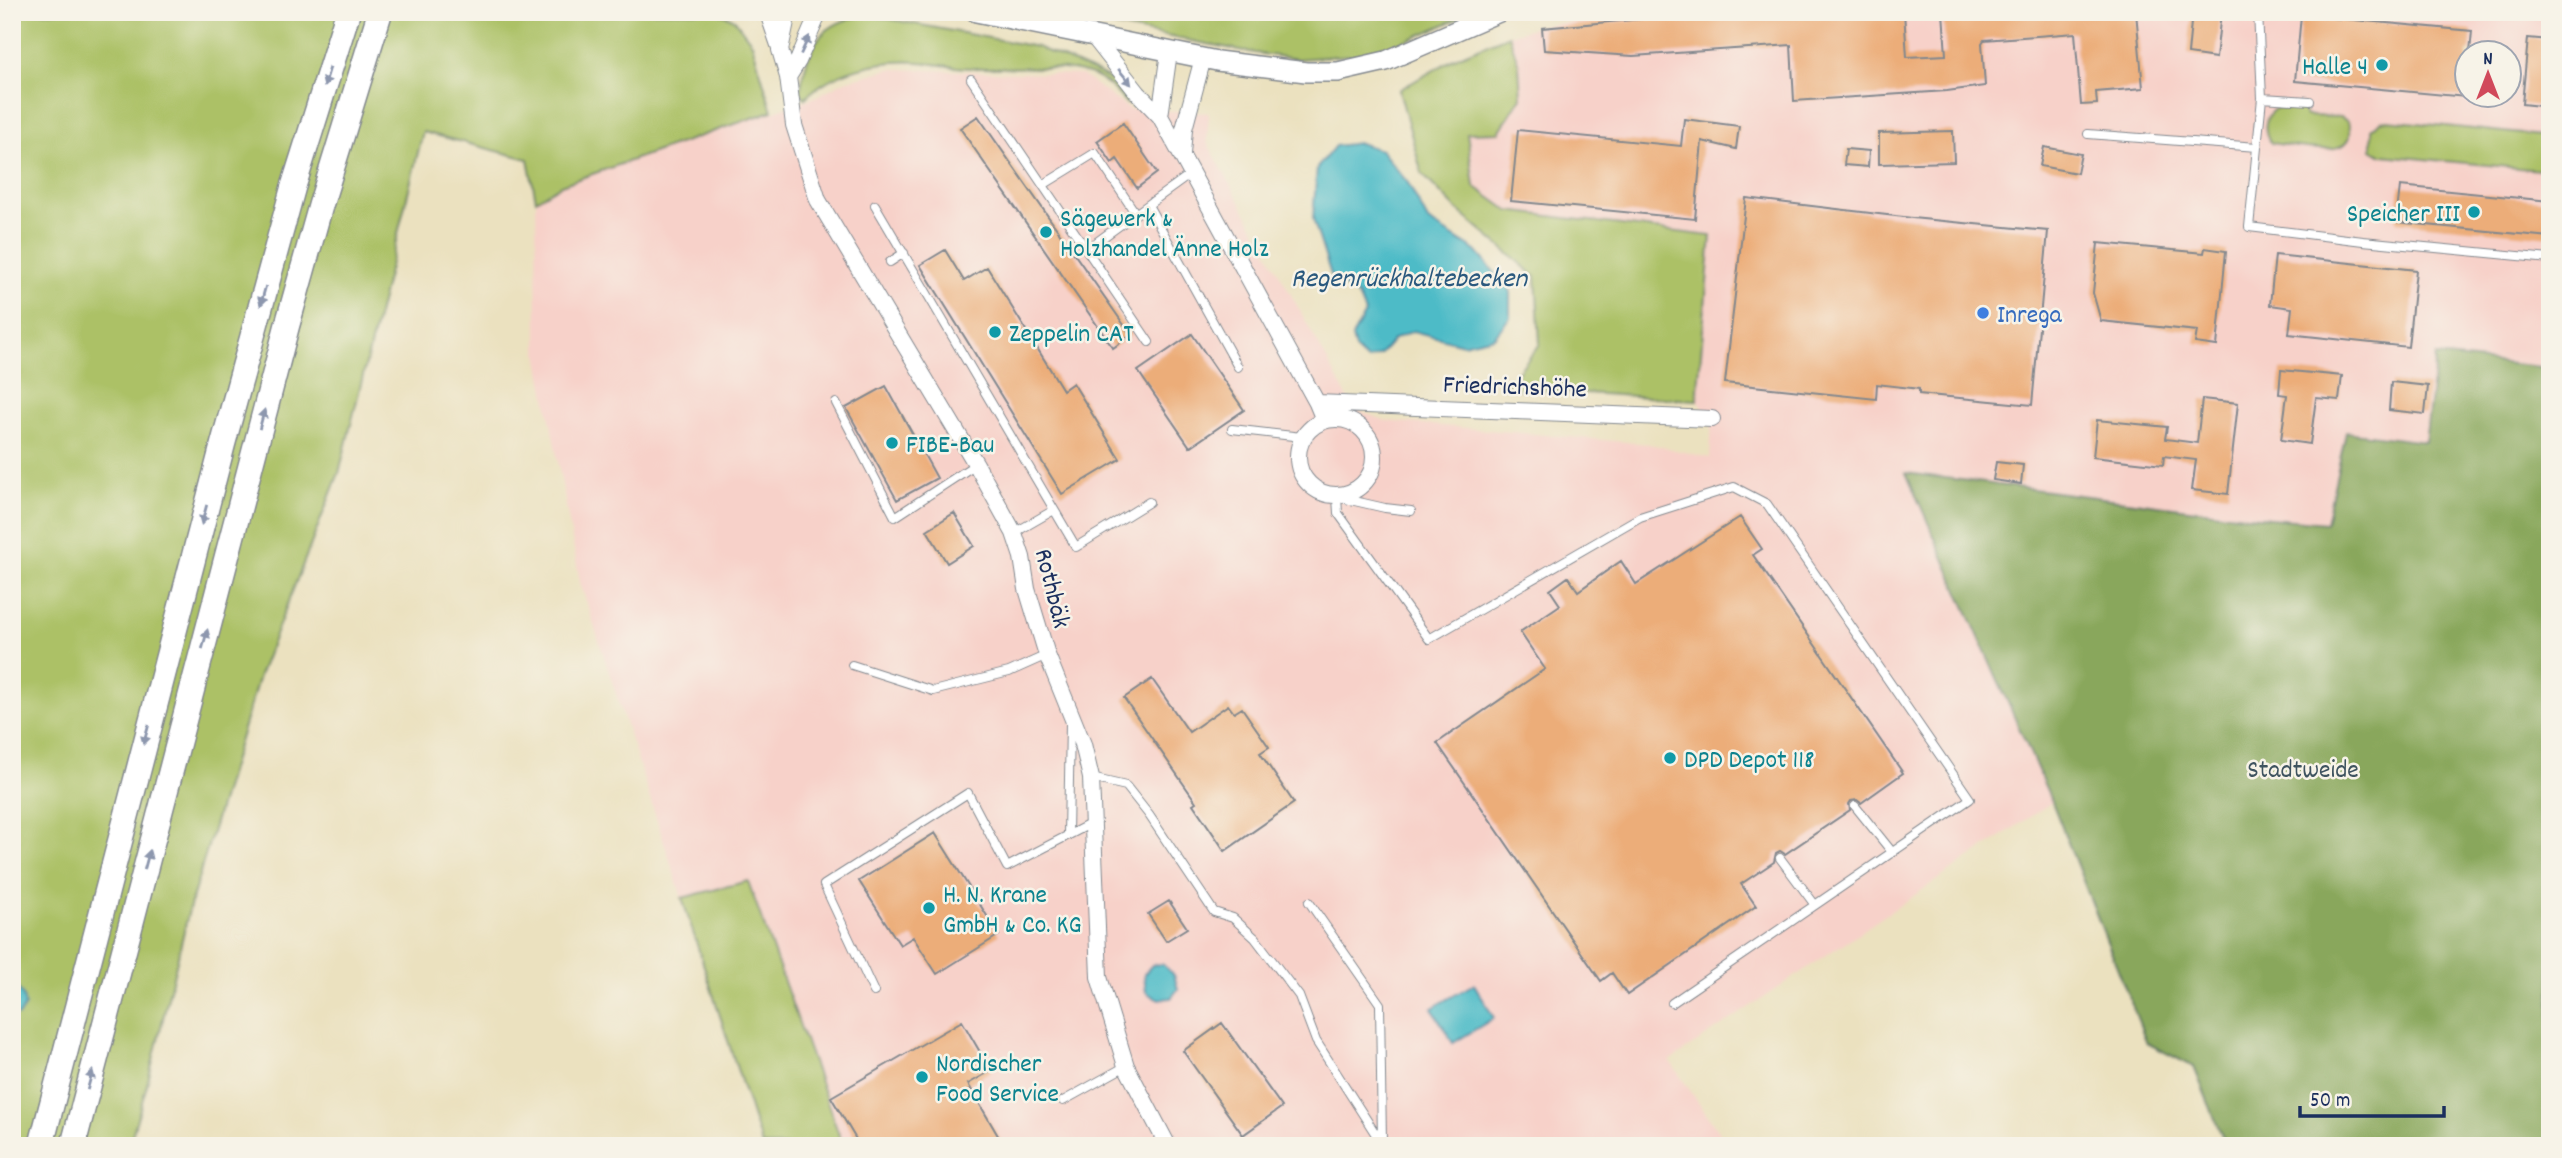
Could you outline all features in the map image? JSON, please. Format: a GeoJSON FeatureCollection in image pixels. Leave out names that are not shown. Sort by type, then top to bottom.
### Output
{"type":"FeatureCollection","features":[{"type":"Feature","properties":{"kind":"highway"},"geometry":{"type":"LineString","coordinates":[[41,1146],[226,431],[293,188],[348,12]]}},
{"type":"Feature","properties":{"kind":"highway"},"geometry":{"type":"LineString","coordinates":[[72,1146],[286,326],[380,12]]}},
{"type":"Feature","properties":{"kind":"street","name":"Rothbäk"},"geometry":{"type":"LineString","coordinates":[[765,12],[769,16],[788,77],[794,125],[818,200],[976,464],[1014,533],[1046,656],[1083,744],[1091,778],[1099,977],[1126,1066],[1168,1146]]}},
{"type":"Feature","properties":{"kind":"street","name":"Rothbäk"},"geometry":{"type":"LineString","coordinates":[[780,50],[788,12]]}},
{"type":"Feature","properties":{"kind":"street"},"geometry":{"type":"LineString","coordinates":[[788,77],[798,61],[819,12]]}},
{"type":"Feature","properties":{"kind":"street"},"geometry":{"type":"LineString","coordinates":[[976,12],[1169,52],[1273,70],[1338,72],[1386,61],[1499,12]]}},
{"type":"Feature","properties":{"kind":"street"},"geometry":{"type":"LineString","coordinates":[[1093,36],[1160,116],[1324,420]]}},
{"type":"Feature","properties":{"kind":"street"},"geometry":{"type":"LineString","coordinates":[[1160,116],[1169,52]]}},
{"type":"Feature","properties":{"kind":"street"},"geometry":{"type":"LineString","coordinates":[[1182,157],[1184,129],[1203,58]]}},
{"type":"Feature","properties":{"kind":"street","name":"Friedrichshöhe"},"geometry":{"type":"LineString","coordinates":[[1317,403],[1712,419]]}},
{"type":"Feature","properties":{"kind":"street"},"geometry":{"type":"LineString","coordinates":[[1346,419],[1365,430],[1375,450],[1373,473],[1358,490],[1337,497],[1315,491],[1300,474],[1296,455],[1302,437],[1324,420],[1346,419]]}},
{"type":"Feature","properties":{"kind":"lane"},"geometry":{"type":"LineString","coordinates":[[2258,12],[2262,98],[2249,227],[2550,259]]}},
{"type":"Feature","properties":{"kind":"lane"},"geometry":{"type":"LineString","coordinates":[[971,79],[1149,342]]}},
{"type":"Feature","properties":{"kind":"lane"},"geometry":{"type":"LineString","coordinates":[[2262,98],[2310,101]]}},
{"type":"Feature","properties":{"kind":"lane"},"geometry":{"type":"LineString","coordinates":[[2088,134],[2257,147]]}},
{"type":"Feature","properties":{"kind":"lane"},"geometry":{"type":"LineString","coordinates":[[1043,185],[1095,153],[1136,214]]}},
{"type":"Feature","properties":{"kind":"lane"},"geometry":{"type":"LineString","coordinates":[[1087,249],[1192,172]]}},
{"type":"Feature","properties":{"kind":"lane"},"geometry":{"type":"LineString","coordinates":[[875,205],[1076,547],[1149,502]]}},
{"type":"Feature","properties":{"kind":"lane"},"geometry":{"type":"LineString","coordinates":[[1148,205],[1238,367]]}},
{"type":"Feature","properties":{"kind":"lane"},"geometry":{"type":"LineString","coordinates":[[890,262],[904,253]]}},
{"type":"Feature","properties":{"kind":"lane"},"geometry":{"type":"LineString","coordinates":[[836,403],[895,517],[976,464]]}},
{"type":"Feature","properties":{"kind":"lane"},"geometry":{"type":"LineString","coordinates":[[1232,429],[1302,437]]}},
{"type":"Feature","properties":{"kind":"lane"},"geometry":{"type":"LineString","coordinates":[[1411,511],[1337,497],[1338,513],[1429,639],[1640,517],[1734,487],[1767,504],[1969,799],[1672,1003]]}},
{"type":"Feature","properties":{"kind":"lane"},"geometry":{"type":"LineString","coordinates":[[1014,533],[1054,510]]}},
{"type":"Feature","properties":{"kind":"lane"},"geometry":{"type":"LineString","coordinates":[[852,665],[933,691],[1009,672],[1046,656]]}},
{"type":"Feature","properties":{"kind":"lane"},"geometry":{"type":"LineString","coordinates":[[1068,835],[1070,709]]}},
{"type":"Feature","properties":{"kind":"lane"},"geometry":{"type":"LineString","coordinates":[[1091,778],[1126,786],[1149,815],[1214,912],[1233,918],[1255,938],[1299,996],[1316,1041],[1383,1145]]}},
{"type":"Feature","properties":{"kind":"lane"},"geometry":{"type":"LineString","coordinates":[[874,992],[824,885],[968,793],[1007,867],[1094,822]]}},
{"type":"Feature","properties":{"kind":"lane"},"geometry":{"type":"LineString","coordinates":[[1855,806],[1892,852]]}},
{"type":"Feature","properties":{"kind":"lane"},"geometry":{"type":"LineString","coordinates":[[1780,858],[1815,905]]}},
{"type":"Feature","properties":{"kind":"lane"},"geometry":{"type":"LineString","coordinates":[[1310,902],[1380,1004],[1383,1145]]}},
{"type":"Feature","properties":{"kind":"lane"},"geometry":{"type":"LineString","coordinates":[[1063,1101],[1126,1066]]}},
{"type":"Feature","properties":{"kind":"lane"},"geometry":{"type":"LineString","coordinates":[[1383,1145],[1393,1146]]}},
{"type":"Feature","properties":{"kind":"shaded area"},"geometry":{"type":"Polygon","coordinates":[[[1680,12],[2550,12],[2550,368],[2437,356],[2425,442],[2327,523],[2236,515],[1906,473],[2052,802],[1670,1061],[1728,1146],[762,1146],[580,582],[537,348],[536,200],[561,185],[815,97],[845,81],[890,69],[1082,75],[1129,109],[1209,113],[1207,142],[1354,409],[1386,421],[1649,444],[1710,458],[1712,419],[1697,400],[1711,236],[1509,211],[1474,186],[1467,133],[1519,66],[1509,35],[1543,25],[1680,12]]]}},
{"type":"Feature","properties":{"kind":"green space"},"geometry":{"type":"Polygon","coordinates":[[[12,12],[716,12],[734,19],[752,43],[772,111],[561,185],[536,200],[528,159],[423,132],[339,473],[259,676],[190,906],[148,1081],[129,1146],[12,1146],[12,12]]]}},
{"type":"Feature","properties":{"kind":"green space"},"geometry":{"type":"Polygon","coordinates":[[[1039,12],[1473,12],[1368,54],[1298,59],[1039,12]]]}},
{"type":"Feature","properties":{"kind":"green space"},"geometry":{"type":"Polygon","coordinates":[[[868,15],[1037,47],[1115,82],[1133,104],[1127,104],[1104,81],[1082,72],[1037,67],[963,68],[919,62],[889,62],[858,68],[829,80],[805,98],[800,92],[803,76],[818,39],[838,23],[868,15]]]}},
{"type":"Feature","properties":{"kind":"green space"},"geometry":{"type":"Polygon","coordinates":[[[1509,35],[1519,66],[1521,97],[1499,132],[1467,133],[1474,186],[1509,211],[1711,236],[1697,400],[1505,388],[1540,344],[1536,277],[1455,208],[1422,174],[1399,90],[1459,56],[1509,35]]]}},
{"type":"Feature","properties":{"kind":"green space"},"geometry":{"type":"Polygon","coordinates":[[[2276,108],[2303,110],[2306,116],[2341,117],[2348,122],[2350,135],[2346,143],[2336,148],[2271,143],[2266,124],[2276,108]]]}},
{"type":"Feature","properties":{"kind":"green space"},"geometry":{"type":"Polygon","coordinates":[[[2380,121],[2550,137],[2550,171],[2382,155],[2372,149],[2372,129],[2380,121]]]}},
{"type":"Feature","properties":{"kind":"green space","name":"Stadtweide"},"geometry":{"type":"Polygon","coordinates":[[[2436,356],[2550,368],[2550,1146],[2226,1146],[2194,1067],[2147,1043],[2052,802],[1906,473],[2236,515],[2326,523],[2346,432],[2425,442],[2436,356]]]}},
{"type":"Feature","properties":{"kind":"green space"},"geometry":{"type":"Polygon","coordinates":[[[748,881],[843,1146],[762,1146],[682,898],[748,881]]]}},
{"type":"Feature","properties":{"kind":"water","name":"Regenrückhaltebecken"},"geometry":{"type":"Polygon","coordinates":[[[1359,143],[1381,150],[1408,183],[1428,221],[1476,251],[1510,290],[1510,317],[1494,337],[1463,344],[1413,331],[1394,339],[1380,355],[1367,360],[1355,349],[1352,337],[1365,313],[1358,296],[1332,278],[1313,219],[1317,168],[1335,146],[1359,143]]]}},
{"type":"Feature","properties":{"kind":"water"},"geometry":{"type":"Polygon","coordinates":[[[1162,964],[1174,975],[1178,989],[1171,998],[1157,999],[1146,992],[1144,974],[1152,965],[1162,964]]]}},
{"type":"Feature","properties":{"kind":"water"},"geometry":{"type":"Polygon","coordinates":[[[1474,984],[1494,1018],[1453,1043],[1432,1008],[1474,984]]]}},
{"type":"Feature","properties":{"kind":"water"},"geometry":{"type":"Polygon","coordinates":[[[12,985],[16,986],[23,996],[25,1006],[19,1015],[12,1017],[12,985]]]}},
{"type":"Feature","properties":{"kind":"building"},"geometry":{"type":"Polygon","coordinates":[[[1721,12],[1904,12],[1907,57],[1946,55],[1943,12],[2136,12],[2143,88],[2096,92],[2097,104],[2081,105],[2075,33],[1984,40],[1985,86],[1794,101],[1791,45],[1633,56],[1544,50],[1542,28],[1721,12]]]}},
{"type":"Feature","properties":{"kind":"building"},"geometry":{"type":"Polygon","coordinates":[[[2192,12],[2221,12],[2216,58],[2188,54],[2192,12]]]}},
{"type":"Feature","properties":{"kind":"building","name":"Halle 4"},"geometry":{"type":"Polygon","coordinates":[[[2301,15],[2472,31],[2471,38],[2454,38],[2454,96],[2295,81],[2301,15]]]}},
{"type":"Feature","properties":{"kind":"building"},"geometry":{"type":"Polygon","coordinates":[[[2528,38],[2550,40],[2550,107],[2524,104],[2528,38]]]}},
{"type":"Feature","properties":{"kind":"building","name":"Sägewerk & Holzhandel Änne Holz"},"geometry":{"type":"Polygon","coordinates":[[[978,116],[1131,335],[1113,348],[960,128],[978,116]]]}},
{"type":"Feature","properties":{"kind":"building"},"geometry":{"type":"Polygon","coordinates":[[[1684,119],[1739,126],[1736,149],[1702,141],[1695,219],[1511,201],[1518,130],[1681,146],[1684,119]]]}},
{"type":"Feature","properties":{"kind":"building"},"geometry":{"type":"Polygon","coordinates":[[[1123,123],[1157,173],[1137,188],[1117,159],[1112,163],[1097,141],[1123,123]]]}},
{"type":"Feature","properties":{"kind":"building"},"geometry":{"type":"Polygon","coordinates":[[[1953,131],[1954,162],[1879,164],[1879,133],[1953,131]]]}},
{"type":"Feature","properties":{"kind":"building"},"geometry":{"type":"Polygon","coordinates":[[[2044,147],[2081,154],[2077,173],[2040,166],[2044,147]]]}},
{"type":"Feature","properties":{"kind":"building"},"geometry":{"type":"Polygon","coordinates":[[[1846,149],[1869,151],[1868,167],[1844,165],[1846,149]]]}},
{"type":"Feature","properties":{"kind":"building","name":"Speicher III"},"geometry":{"type":"Polygon","coordinates":[[[2400,186],[2550,201],[2550,237],[2396,222],[2400,186]]]}},
{"type":"Feature","properties":{"kind":"building"},"geometry":{"type":"Polygon","coordinates":[[[1746,198],[2048,231],[2032,405],[1919,394],[1919,389],[1877,384],[1876,399],[1725,383],[1746,198]]]}},
{"type":"Feature","properties":{"kind":"building"},"geometry":{"type":"Polygon","coordinates":[[[2098,243],[2204,253],[2205,248],[2226,251],[2217,346],[2195,343],[2197,331],[2101,321],[2093,293],[2098,243]]]}},
{"type":"Feature","properties":{"kind":"building","name":"Zeppelin CAT"},"geometry":{"type":"Polygon","coordinates":[[[945,250],[964,281],[987,267],[1063,390],[1073,383],[1120,459],[1062,494],[920,265],[945,250]]]}},
{"type":"Feature","properties":{"kind":"building"},"geometry":{"type":"Polygon","coordinates":[[[2275,255],[2416,270],[2408,347],[2289,334],[2292,308],[2270,305],[2275,255]]]}},
{"type":"Feature","properties":{"kind":"building"},"geometry":{"type":"Polygon","coordinates":[[[1192,334],[1244,410],[1190,447],[1138,371],[1192,334]]]}},
{"type":"Feature","properties":{"kind":"building"},"geometry":{"type":"Polygon","coordinates":[[[2281,370],[2342,376],[2339,400],[2316,398],[2310,444],[2281,440],[2287,395],[2279,394],[2281,370]]]}},
{"type":"Feature","properties":{"kind":"building"},"geometry":{"type":"Polygon","coordinates":[[[2391,382],[2428,386],[2425,414],[2389,410],[2391,382]]]}},
{"type":"Feature","properties":{"kind":"building","name":"FIBE-Bau"},"geometry":{"type":"Polygon","coordinates":[[[886,386],[937,478],[897,500],[846,408],[886,386]]]}},
{"type":"Feature","properties":{"kind":"building"},"geometry":{"type":"Polygon","coordinates":[[[2202,399],[2238,403],[2228,494],[2192,490],[2196,460],[2164,456],[2163,465],[2093,457],[2097,420],[2167,427],[2165,439],[2197,443],[2202,399]]]}},
{"type":"Feature","properties":{"kind":"building"},"geometry":{"type":"Polygon","coordinates":[[[1996,462],[2023,465],[2021,484],[1993,480],[1996,462]]]}},
{"type":"Feature","properties":{"kind":"building"},"geometry":{"type":"Polygon","coordinates":[[[954,513],[974,546],[947,563],[927,530],[954,513]]]}},
{"type":"Feature","properties":{"kind":"building","name":"DPD Depot 118"},"geometry":{"type":"Polygon","coordinates":[[[1740,517],[1762,549],[1753,555],[1903,773],[1861,803],[1857,800],[1851,801],[1850,810],[1785,854],[1780,851],[1776,853],[1774,862],[1741,884],[1756,906],[1627,995],[1612,973],[1601,981],[1437,743],[1545,669],[1520,632],[1560,605],[1550,590],[1568,577],[1578,591],[1621,561],[1636,584],[1740,517]]]}},
{"type":"Feature","properties":{"kind":"building"},"geometry":{"type":"Polygon","coordinates":[[[1152,679],[1189,732],[1228,705],[1234,713],[1242,708],[1269,747],[1260,753],[1294,803],[1225,851],[1193,804],[1196,802],[1124,698],[1152,679]]]}},
{"type":"Feature","properties":{"kind":"building","name":"H. N. Krane GmbH & Co. KG"},"geometry":{"type":"Polygon","coordinates":[[[935,833],[999,935],[937,974],[913,937],[900,945],[859,881],[935,833]]]}},
{"type":"Feature","properties":{"kind":"building"},"geometry":{"type":"Polygon","coordinates":[[[1169,901],[1187,928],[1166,941],[1148,914],[1169,901]]]}},
{"type":"Feature","properties":{"kind":"building","name":"Nordischer Food Service"},"geometry":{"type":"Polygon","coordinates":[[[962,1021],[991,1071],[968,1084],[1004,1146],[860,1146],[831,1097],[962,1021]]]}},
{"type":"Feature","properties":{"kind":"building"},"geometry":{"type":"Polygon","coordinates":[[[1222,1023],[1282,1107],[1243,1135],[1183,1051],[1222,1023]]]}},
{"type":"Feature","properties":{"kind":"place","name":"Halle 4"},"geometry":{"type":"Point","coordinates":[2382,65]}},
{"type":"Feature","properties":{"kind":"place","name":"Speicher III"},"geometry":{"type":"Point","coordinates":[2474,212]}},
{"type":"Feature","properties":{"kind":"place","name":"Sägewerk & Holzhandel Änne Holz"},"geometry":{"type":"Point","coordinates":[1046,232]}},
{"type":"Feature","properties":{"kind":"place","name":"Inrega"},"geometry":{"type":"Point","coordinates":[1983,313]}},
{"type":"Feature","properties":{"kind":"place","name":"Zeppelin CAT"},"geometry":{"type":"Point","coordinates":[995,332]}},
{"type":"Feature","properties":{"kind":"place","name":"FIBE-Bau"},"geometry":{"type":"Point","coordinates":[892,443]}},
{"type":"Feature","properties":{"kind":"place","name":"DPD Depot 118"},"geometry":{"type":"Point","coordinates":[1670,758]}},
{"type":"Feature","properties":{"kind":"place","name":"H. N. Krane GmbH & Co. KG"},"geometry":{"type":"Point","coordinates":[929,908]}},
{"type":"Feature","properties":{"kind":"place","name":"Nordischer Food Service"},"geometry":{"type":"Point","coordinates":[922,1077]}}]}
